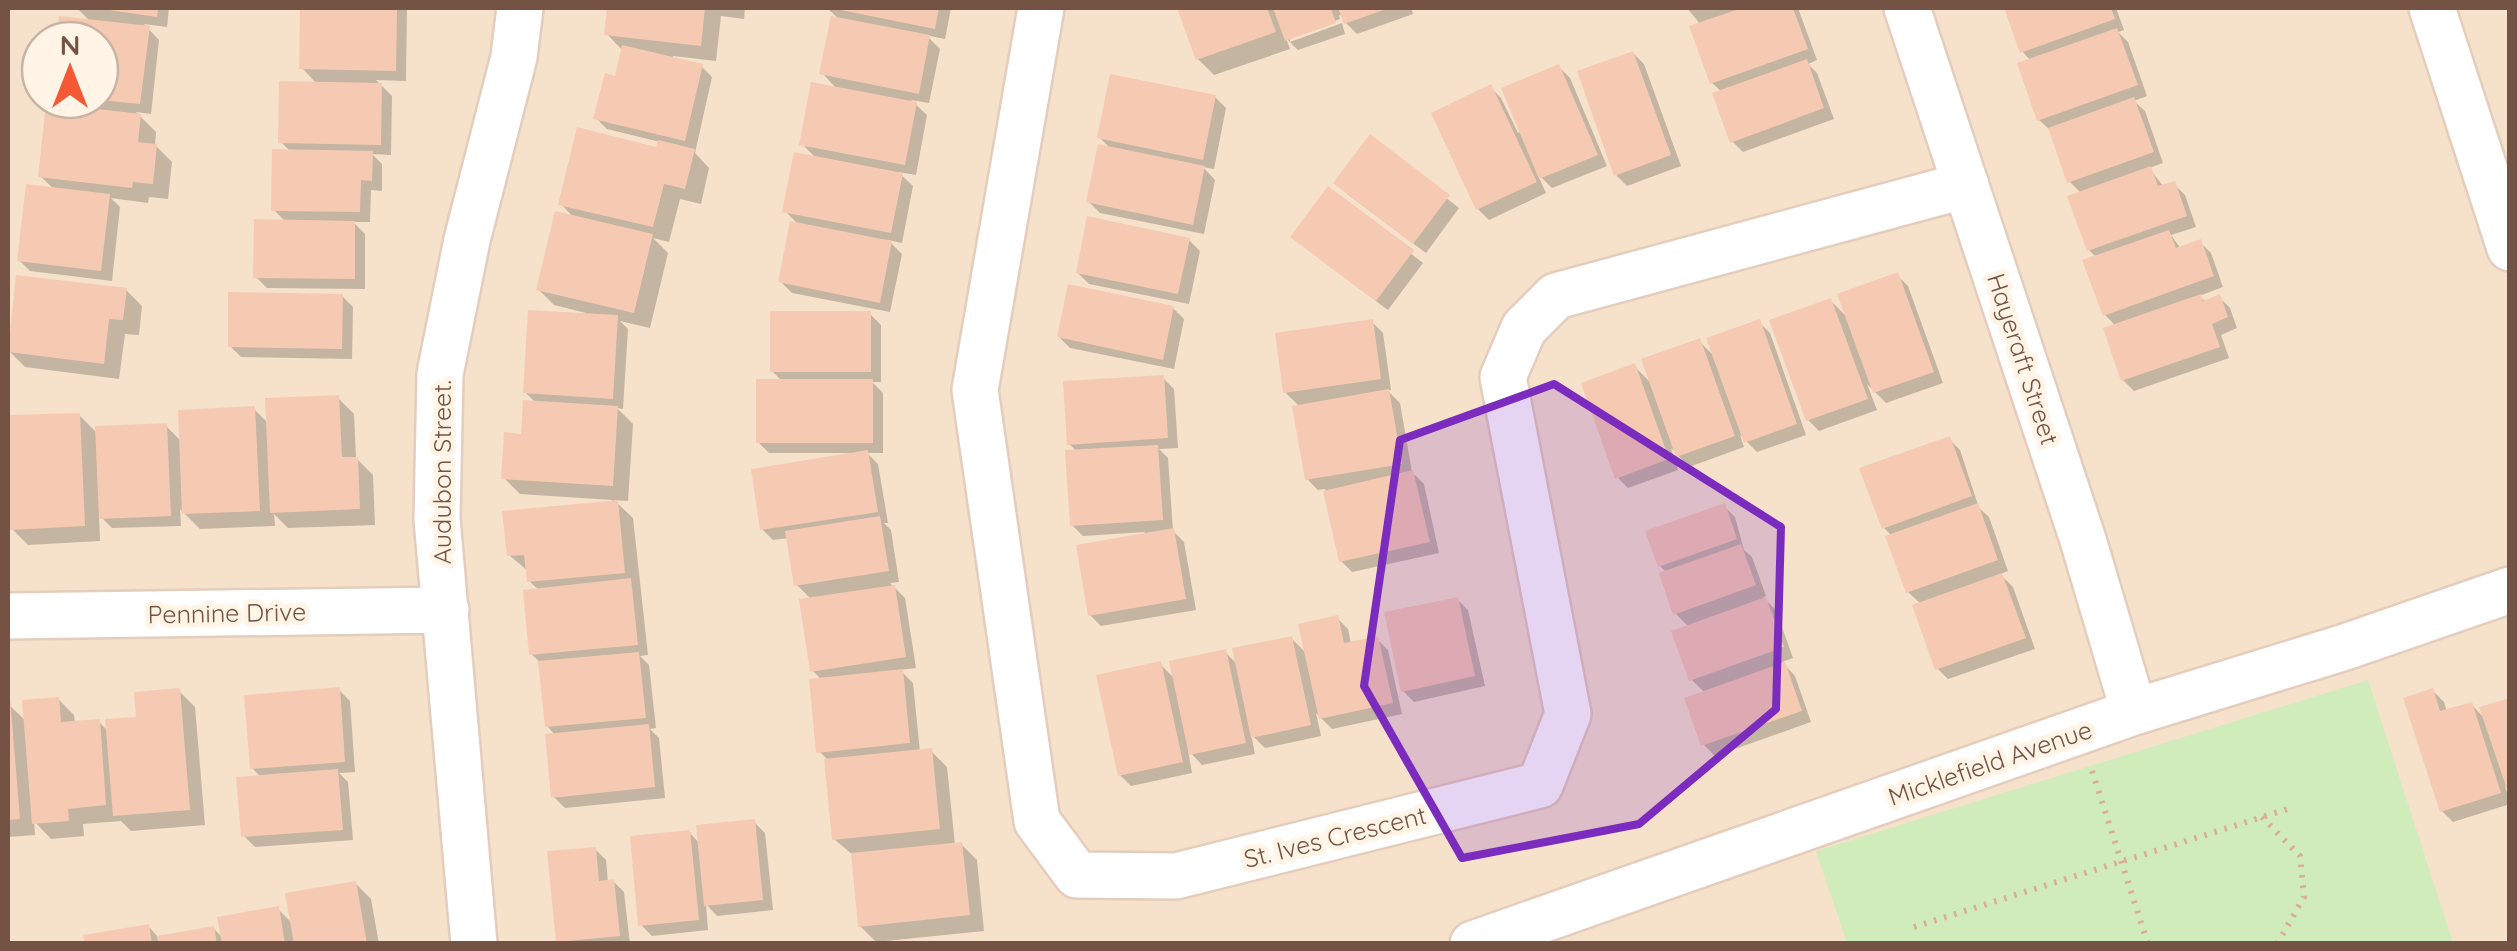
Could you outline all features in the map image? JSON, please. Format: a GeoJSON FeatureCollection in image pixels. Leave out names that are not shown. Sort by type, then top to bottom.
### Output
{"type":"FeatureCollection","features":[{"type":"Feature","properties":{"kind":"street","name":"Audubon Street."},"geometry":{"type":"LineString","coordinates":[[474,944],[438,518],[440,374],[467,240],[514,57],[520,8]]}},
{"type":"Feature","properties":{"kind":"street","name":"St. Ives Crescent"},"geometry":{"type":"LineString","coordinates":[[1040,8],[974,390],[1037,822],[1077,875],[1176,876],[1540,785],[1568,714],[1502,377],[1524,328],[1556,296],[1966,185]]}},
{"type":"Feature","properties":{"kind":"street","name":"Hayeraft Street"},"geometry":{"type":"LineString","coordinates":[[1907,8],[2084,543],[2134,712]]}},
{"type":"Feature","properties":{"kind":"street"},"geometry":{"type":"LineString","coordinates":[[2432,8],[2510,248]]}},
{"type":"Feature","properties":{"kind":"street","name":"Micklefield Avenue"},"geometry":{"type":"LineString","coordinates":[[1473,944],[2134,712],[2345,647],[2510,590]]}},
{"type":"Feature","properties":{"kind":"street","name":"Pennine Drive"},"geometry":{"type":"LineString","coordinates":[[8,616],[446,610]]}},
{"type":"Feature","properties":{"kind":"path"},"geometry":{"type":"LineString","coordinates":[[2079,732],[2148,944]]}},
{"type":"Feature","properties":{"kind":"path"},"geometry":{"type":"LineString","coordinates":[[1914,927],[2294,807]]}},
{"type":"Feature","properties":{"kind":"path"},"geometry":{"type":"LineString","coordinates":[[2262,816],[2300,856],[2304,897],[2277,944]]}},
{"type":"Feature","properties":{"kind":"highlighted area"},"geometry":{"type":"Polygon","coordinates":[[[1554,384],[1781,527],[1776,709],[1639,824],[1462,858],[1364,686],[1400,440],[1554,384]]]}},
{"type":"Feature","properties":{"kind":"shaded area"},"geometry":{"type":"Polygon","coordinates":[[[8,8],[2509,8],[2509,943],[8,943],[8,8]]]}},
{"type":"Feature","properties":{"kind":"green space"},"geometry":{"type":"Polygon","coordinates":[[[2368,680],[2453,943],[1847,943],[1816,851],[2368,680]]]}},
{"type":"Feature","properties":{"kind":"building"},"geometry":{"type":"Polygon","coordinates":[[[95,8],[158,8],[157,17],[95,8]]]}},
{"type":"Feature","properties":{"kind":"building"},"geometry":{"type":"Polygon","coordinates":[[[300,8],[397,8],[396,71],[299,69],[300,8]]]}},
{"type":"Feature","properties":{"kind":"building"},"geometry":{"type":"Polygon","coordinates":[[[607,8],[705,8],[701,46],[604,35],[607,8]]]}},
{"type":"Feature","properties":{"kind":"building"},"geometry":{"type":"Polygon","coordinates":[[[831,8],[939,8],[935,29],[831,8]]]}},
{"type":"Feature","properties":{"kind":"building"},"geometry":{"type":"Polygon","coordinates":[[[1177,8],[1267,8],[1276,32],[1196,60],[1177,8]]]}},
{"type":"Feature","properties":{"kind":"building"},"geometry":{"type":"Polygon","coordinates":[[[1273,8],[1331,8],[1336,23],[1285,41],[1273,8]]]}},
{"type":"Feature","properties":{"kind":"building"},"geometry":{"type":"Polygon","coordinates":[[[1338,8],[1389,8],[1344,24],[1338,8]]]}},
{"type":"Feature","properties":{"kind":"building"},"geometry":{"type":"Polygon","coordinates":[[[1742,8],[1793,8],[1808,49],[1710,84],[1689,26],[1742,8]]]}},
{"type":"Feature","properties":{"kind":"building"},"geometry":{"type":"Polygon","coordinates":[[[2004,8],[2111,8],[2115,19],[2020,53],[2004,8]]]}},
{"type":"Feature","properties":{"kind":"building"},"geometry":{"type":"Polygon","coordinates":[[[59,16],[95,20],[58,20],[59,16]]]}},
{"type":"Feature","properties":{"kind":"building"},"geometry":{"type":"Polygon","coordinates":[[[831,16],[930,35],[919,94],[819,74],[831,16]]]}},
{"type":"Feature","properties":{"kind":"building"},"geometry":{"type":"Polygon","coordinates":[[[120,23],[150,26],[140,104],[120,102],[120,23]]]}},
{"type":"Feature","properties":{"kind":"building"},"geometry":{"type":"Polygon","coordinates":[[[2117,28],[2138,85],[2037,121],[2017,63],[2117,28]]]}},
{"type":"Feature","properties":{"kind":"building"},"geometry":{"type":"Polygon","coordinates":[[[622,45],[703,64],[685,141],[593,119],[605,73],[615,76],[622,45]]]}},
{"type":"Feature","properties":{"kind":"building"},"geometry":{"type":"Polygon","coordinates":[[[1633,51],[1671,155],[1614,176],[1577,71],[1633,51]]]}},
{"type":"Feature","properties":{"kind":"building"},"geometry":{"type":"Polygon","coordinates":[[[1807,59],[1824,108],[1730,143],[1712,93],[1807,59]]]}},
{"type":"Feature","properties":{"kind":"building"},"geometry":{"type":"Polygon","coordinates":[[[1559,64],[1598,155],[1539,179],[1501,88],[1559,64]]]}},
{"type":"Feature","properties":{"kind":"building"},"geometry":{"type":"Polygon","coordinates":[[[1110,74],[1216,95],[1203,160],[1097,138],[1110,74]]]}},
{"type":"Feature","properties":{"kind":"building"},"geometry":{"type":"Polygon","coordinates":[[[279,81],[382,83],[381,145],[278,143],[279,81]]]}},
{"type":"Feature","properties":{"kind":"building"},"geometry":{"type":"Polygon","coordinates":[[[811,82],[917,102],[905,165],[799,145],[811,82]]]}},
{"type":"Feature","properties":{"kind":"building"},"geometry":{"type":"Polygon","coordinates":[[[1491,84],[1537,182],[1476,210],[1431,113],[1491,84]]]}},
{"type":"Feature","properties":{"kind":"building"},"geometry":{"type":"Polygon","coordinates":[[[2134,97],[2154,152],[2067,183],[2048,128],[2134,97]]]}},
{"type":"Feature","properties":{"kind":"building"},"geometry":{"type":"Polygon","coordinates":[[[120,112],[141,114],[138,142],[157,144],[153,184],[133,182],[132,188],[38,177],[44,120],[120,120],[120,112]]]}},
{"type":"Feature","properties":{"kind":"building"},"geometry":{"type":"Polygon","coordinates":[[[577,127],[656,147],[658,140],[695,149],[685,189],[664,184],[653,227],[558,205],[577,127]]]}},
{"type":"Feature","properties":{"kind":"building"},"geometry":{"type":"Polygon","coordinates":[[[1370,134],[1450,195],[1413,244],[1333,183],[1370,134]]]}},
{"type":"Feature","properties":{"kind":"building"},"geometry":{"type":"Polygon","coordinates":[[[1098,144],[1205,166],[1193,225],[1086,202],[1098,144]]]}},
{"type":"Feature","properties":{"kind":"building"},"geometry":{"type":"Polygon","coordinates":[[[272,149],[373,151],[372,181],[361,180],[360,212],[271,211],[272,149]]]}},
{"type":"Feature","properties":{"kind":"building"},"geometry":{"type":"Polygon","coordinates":[[[794,152],[903,173],[891,233],[782,212],[794,152]]]}},
{"type":"Feature","properties":{"kind":"building"},"geometry":{"type":"Polygon","coordinates":[[[2151,166],[2158,186],[2175,181],[2187,216],[2087,251],[2067,196],[2151,166]]]}},
{"type":"Feature","properties":{"kind":"building"},"geometry":{"type":"Polygon","coordinates":[[[26,184],[110,194],[101,271],[17,261],[26,184]]]}},
{"type":"Feature","properties":{"kind":"building"},"geometry":{"type":"Polygon","coordinates":[[[1328,186],[1414,250],[1376,301],[1290,237],[1328,186]]]}},
{"type":"Feature","properties":{"kind":"building"},"geometry":{"type":"Polygon","coordinates":[[[555,211],[653,234],[634,313],[536,290],[555,211]]]}},
{"type":"Feature","properties":{"kind":"building"},"geometry":{"type":"Polygon","coordinates":[[[1087,216],[1190,238],[1178,294],[1076,273],[1087,216]]]}},
{"type":"Feature","properties":{"kind":"building"},"geometry":{"type":"Polygon","coordinates":[[[254,219],[355,221],[355,279],[253,278],[254,219]]]}},
{"type":"Feature","properties":{"kind":"building"},"geometry":{"type":"Polygon","coordinates":[[[790,221],[892,241],[880,303],[778,282],[790,221]]]}},
{"type":"Feature","properties":{"kind":"building"},"geometry":{"type":"Polygon","coordinates":[[[2169,230],[2176,248],[2201,239],[2214,276],[2103,316],[2082,260],[2169,230]]]}},
{"type":"Feature","properties":{"kind":"building"},"geometry":{"type":"Polygon","coordinates":[[[1898,272],[1934,372],[1873,393],[1837,294],[1898,272]]]}},
{"type":"Feature","properties":{"kind":"building"},"geometry":{"type":"Polygon","coordinates":[[[16,275],[127,288],[123,320],[109,319],[104,364],[8,352],[16,275]]]}},
{"type":"Feature","properties":{"kind":"building"},"geometry":{"type":"Polygon","coordinates":[[[1068,284],[1174,306],[1163,360],[1057,337],[1068,284]]]}},
{"type":"Feature","properties":{"kind":"building"},"geometry":{"type":"Polygon","coordinates":[[[228,292],[343,294],[342,349],[228,347],[228,292]]]}},
{"type":"Feature","properties":{"kind":"building"},"geometry":{"type":"Polygon","coordinates":[[[2201,294],[2203,301],[2220,294],[2228,317],[2212,324],[2220,347],[2121,381],[2103,328],[2201,294]]]}},
{"type":"Feature","properties":{"kind":"building"},"geometry":{"type":"Polygon","coordinates":[[[1831,298],[1868,399],[1806,421],[1769,320],[1831,298]]]}},
{"type":"Feature","properties":{"kind":"building"},"geometry":{"type":"Polygon","coordinates":[[[528,310],[618,315],[613,399],[523,393],[528,310]]]}},
{"type":"Feature","properties":{"kind":"building"},"geometry":{"type":"Polygon","coordinates":[[[770,311],[871,311],[871,372],[770,372],[770,311]]]}},
{"type":"Feature","properties":{"kind":"building"},"geometry":{"type":"Polygon","coordinates":[[[1373,319],[1381,379],[1283,393],[1275,333],[1373,319]]]}},
{"type":"Feature","properties":{"kind":"building"},"geometry":{"type":"Polygon","coordinates":[[[1760,319],[1797,424],[1744,443],[1706,338],[1760,319]]]}},
{"type":"Feature","properties":{"kind":"building"},"geometry":{"type":"Polygon","coordinates":[[[1700,338],[1735,436],[1676,457],[1641,359],[1700,338]]]}},
{"type":"Feature","properties":{"kind":"building"},"geometry":{"type":"Polygon","coordinates":[[[1635,363],[1669,459],[1615,479],[1581,383],[1635,363]]]}},
{"type":"Feature","properties":{"kind":"building"},"geometry":{"type":"Polygon","coordinates":[[[1164,375],[1168,438],[1067,445],[1063,381],[1164,375]]]}},
{"type":"Feature","properties":{"kind":"building"},"geometry":{"type":"Polygon","coordinates":[[[756,379],[873,379],[873,443],[756,443],[756,379]]]}},
{"type":"Feature","properties":{"kind":"building"},"geometry":{"type":"Polygon","coordinates":[[[1389,389],[1402,464],[1305,480],[1292,406],[1389,389]]]}},
{"type":"Feature","properties":{"kind":"building"},"geometry":{"type":"Polygon","coordinates":[[[339,395],[342,457],[358,457],[360,509],[270,513],[265,398],[339,395]]]}},
{"type":"Feature","properties":{"kind":"building"},"geometry":{"type":"Polygon","coordinates":[[[523,400],[618,406],[613,486],[501,479],[504,432],[521,434],[523,400]]]}},
{"type":"Feature","properties":{"kind":"building"},"geometry":{"type":"Polygon","coordinates":[[[255,406],[260,511],[182,514],[178,410],[255,406]]]}},
{"type":"Feature","properties":{"kind":"building"},"geometry":{"type":"Polygon","coordinates":[[[80,413],[85,526],[10,530],[8,415],[80,413]]]}},
{"type":"Feature","properties":{"kind":"building"},"geometry":{"type":"Polygon","coordinates":[[[167,423],[171,516],[99,519],[95,426],[167,423]]]}},
{"type":"Feature","properties":{"kind":"building"},"geometry":{"type":"Polygon","coordinates":[[[1950,436],[1972,496],[1882,529],[1859,468],[1950,436]]]}},
{"type":"Feature","properties":{"kind":"building"},"geometry":{"type":"Polygon","coordinates":[[[1158,445],[1163,520],[1070,526],[1065,450],[1158,445]]]}},
{"type":"Feature","properties":{"kind":"building"},"geometry":{"type":"Polygon","coordinates":[[[868,450],[878,512],[760,530],[751,469],[868,450]]]}},
{"type":"Feature","properties":{"kind":"building"},"geometry":{"type":"Polygon","coordinates":[[[1413,470],[1430,542],[1339,562],[1323,491],[1413,470]]]}},
{"type":"Feature","properties":{"kind":"building"},"geometry":{"type":"Polygon","coordinates":[[[618,500],[625,573],[527,582],[524,555],[507,556],[502,511],[618,500]]]}},
{"type":"Feature","properties":{"kind":"building"},"geometry":{"type":"Polygon","coordinates":[[[1725,503],[1737,539],[1658,567],[1645,531],[1725,503]]]}},
{"type":"Feature","properties":{"kind":"building"},"geometry":{"type":"Polygon","coordinates":[[[1978,503],[1998,560],[1906,593],[1885,536],[1978,503]]]}},
{"type":"Feature","properties":{"kind":"building"},"geometry":{"type":"Polygon","coordinates":[[[880,516],[889,571],[794,586],[785,531],[880,516]]]}},
{"type":"Feature","properties":{"kind":"building"},"geometry":{"type":"Polygon","coordinates":[[[1174,528],[1186,599],[1088,616],[1076,545],[1174,528]]]}},
{"type":"Feature","properties":{"kind":"building"},"geometry":{"type":"Polygon","coordinates":[[[1741,544],[1756,585],[1673,615],[1659,573],[1741,544]]]}},
{"type":"Feature","properties":{"kind":"building"},"geometry":{"type":"Polygon","coordinates":[[[2002,573],[2026,638],[1935,670],[1912,605],[2002,573]]]}},
{"type":"Feature","properties":{"kind":"building"},"geometry":{"type":"Polygon","coordinates":[[[631,578],[638,645],[529,655],[523,590],[631,578]]]}},
{"type":"Feature","properties":{"kind":"building"},"geometry":{"type":"Polygon","coordinates":[[[895,585],[906,657],[810,672],[799,599],[895,585]]]}},
{"type":"Feature","properties":{"kind":"building"},"geometry":{"type":"Polygon","coordinates":[[[1458,597],[1475,676],[1401,692],[1384,612],[1458,597]]]}},
{"type":"Feature","properties":{"kind":"building"},"geometry":{"type":"Polygon","coordinates":[[[1766,597],[1784,647],[1689,681],[1671,631],[1766,597]]]}},
{"type":"Feature","properties":{"kind":"building"},"geometry":{"type":"Polygon","coordinates":[[[1338,615],[1344,643],[1378,636],[1393,703],[1319,719],[1298,624],[1338,615]]]}},
{"type":"Feature","properties":{"kind":"building"},"geometry":{"type":"Polygon","coordinates":[[[1292,636],[1311,725],[1251,738],[1232,648],[1292,636]]]}},
{"type":"Feature","properties":{"kind":"building"},"geometry":{"type":"Polygon","coordinates":[[[1226,649],[1246,743],[1189,755],[1169,661],[1226,649]]]}},
{"type":"Feature","properties":{"kind":"building"},"geometry":{"type":"Polygon","coordinates":[[[639,652],[646,718],[545,727],[538,661],[639,652]]]}},
{"type":"Feature","properties":{"kind":"building"},"geometry":{"type":"Polygon","coordinates":[[[1161,661],[1183,762],[1118,776],[1096,675],[1161,661]]]}},
{"type":"Feature","properties":{"kind":"building"},"geometry":{"type":"Polygon","coordinates":[[[1785,662],[1802,711],[1701,746],[1684,698],[1785,662]]]}},
{"type":"Feature","properties":{"kind":"building"},"geometry":{"type":"Polygon","coordinates":[[[903,669],[910,743],[816,753],[809,679],[903,669]]]}},
{"type":"Feature","properties":{"kind":"building"},"geometry":{"type":"Polygon","coordinates":[[[340,687],[345,762],[250,769],[244,695],[340,687]]]}},
{"type":"Feature","properties":{"kind":"building"},"geometry":{"type":"Polygon","coordinates":[[[180,688],[190,810],[113,816],[105,719],[136,717],[134,692],[180,688]]]}},
{"type":"Feature","properties":{"kind":"building"},"geometry":{"type":"Polygon","coordinates":[[[2433,688],[2440,711],[2472,702],[2501,793],[2440,812],[2403,698],[2433,688]]]}},
{"type":"Feature","properties":{"kind":"building"},"geometry":{"type":"Polygon","coordinates":[[[59,697],[61,722],[100,719],[106,805],[68,809],[69,821],[32,824],[22,700],[59,697]]]}},
{"type":"Feature","properties":{"kind":"building"},"geometry":{"type":"Polygon","coordinates":[[[8,698],[20,819],[8,820],[8,698]]]}},
{"type":"Feature","properties":{"kind":"building"},"geometry":{"type":"Polygon","coordinates":[[[2510,698],[2510,795],[2509,795],[2479,707],[2510,698]]]}},
{"type":"Feature","properties":{"kind":"building"},"geometry":{"type":"Polygon","coordinates":[[[649,724],[655,787],[551,798],[545,734],[649,724]]]}},
{"type":"Feature","properties":{"kind":"building"},"geometry":{"type":"Polygon","coordinates":[[[932,748],[940,829],[832,840],[824,759],[932,748]]]}},
{"type":"Feature","properties":{"kind":"building"},"geometry":{"type":"Polygon","coordinates":[[[338,769],[343,830],[241,837],[236,777],[338,769]]]}},
{"type":"Feature","properties":{"kind":"building"},"geometry":{"type":"Polygon","coordinates":[[[755,819],[763,900],[704,906],[696,825],[755,819]]]}},
{"type":"Feature","properties":{"kind":"building"},"geometry":{"type":"Polygon","coordinates":[[[690,830],[699,920],[638,926],[630,836],[690,830]]]}},
{"type":"Feature","properties":{"kind":"building"},"geometry":{"type":"Polygon","coordinates":[[[962,842],[970,915],[858,927],[851,853],[962,842]]]}},
{"type":"Feature","properties":{"kind":"building"},"geometry":{"type":"Polygon","coordinates":[[[596,847],[599,881],[614,879],[620,936],[556,942],[547,851],[596,847]]]}},
{"type":"Feature","properties":{"kind":"building"},"geometry":{"type":"Polygon","coordinates":[[[356,881],[367,944],[294,944],[285,893],[356,881]]]}},
{"type":"Feature","properties":{"kind":"building"},"geometry":{"type":"Polygon","coordinates":[[[279,906],[285,944],[222,944],[217,917],[279,906]]]}},
{"type":"Feature","properties":{"kind":"building"},"geometry":{"type":"Polygon","coordinates":[[[149,924],[152,944],[85,944],[83,935],[149,924]]]}},
{"type":"Feature","properties":{"kind":"building"},"geometry":{"type":"Polygon","coordinates":[[[214,926],[217,944],[158,944],[157,936],[214,926]]]}}]}
